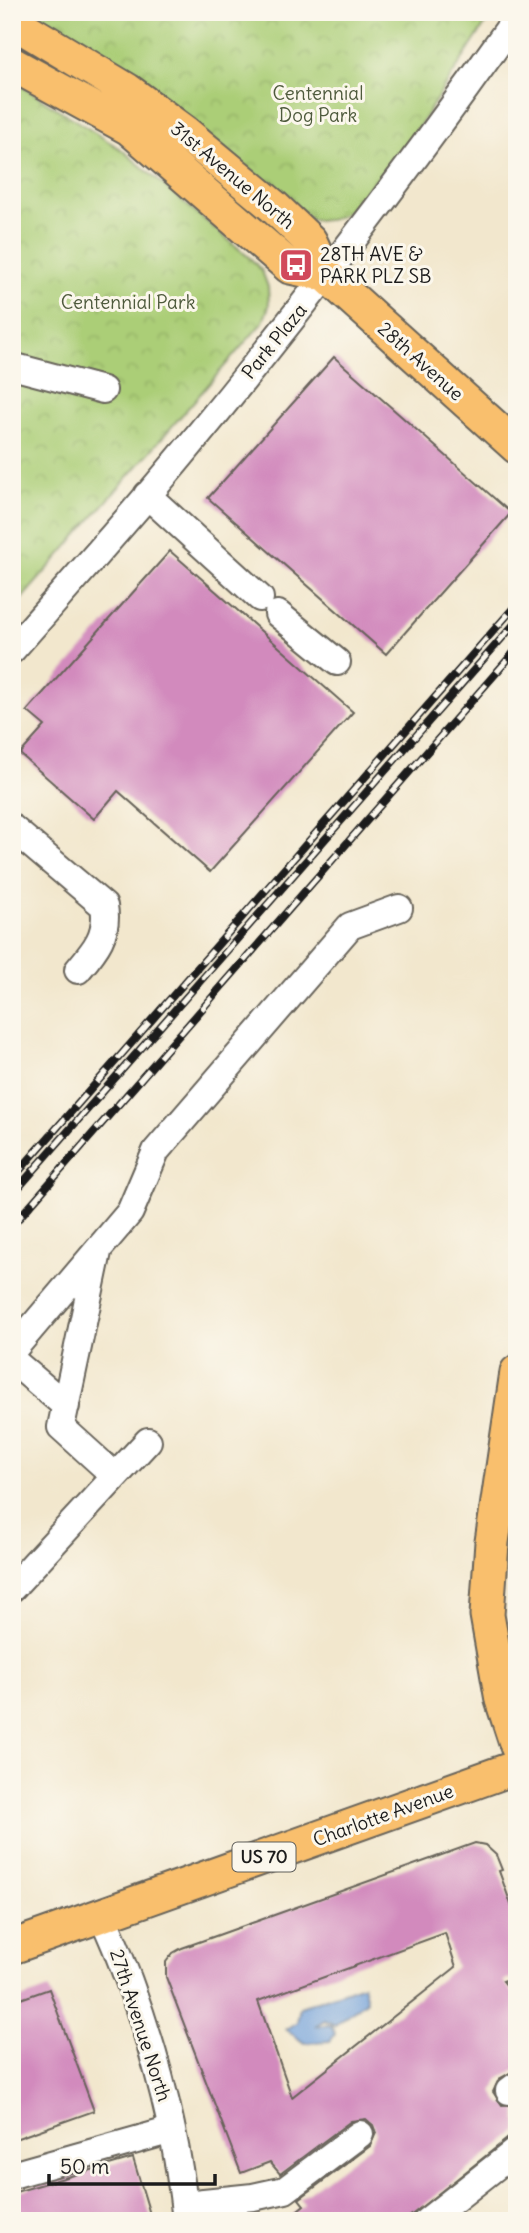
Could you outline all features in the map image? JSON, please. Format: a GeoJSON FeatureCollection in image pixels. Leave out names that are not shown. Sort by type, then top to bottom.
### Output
{"type":"FeatureCollection","features":[{"type":"Feature","properties":{"kind":"main road","name":"31st Avenue North"},"geometry":{"type":"LineString","coordinates":[[12,21],[127,90],[184,132],[274,206],[310,241],[326,275]]}},
{"type":"Feature","properties":{"kind":"main road","name":"31st Avenue North"},"geometry":{"type":"LineString","coordinates":[[12,64],[129,128],[290,267],[326,275]]}},
{"type":"Feature","properties":{"kind":"main road","name":"28th Avenue"},"geometry":{"type":"LineString","coordinates":[[326,275],[516,446]]}},
{"type":"Feature","properties":{"kind":"main road"},"geometry":{"type":"LineString","coordinates":[[517,1372],[492,1542],[487,1615],[502,1700],[517,1746]]}},
{"type":"Feature","properties":{"kind":"main road","name":"Charlotte Avenue"},"geometry":{"type":"LineString","coordinates":[[12,1947],[517,1767]]}},
{"type":"Feature","properties":{"kind":"street","name":"Park Plaza"},"geometry":{"type":"LineString","coordinates":[[12,650],[147,495],[326,275],[456,106],[517,17]]}},
{"type":"Feature","properties":{"kind":"street"},"geometry":{"type":"LineString","coordinates":[[12,366],[103,390]]}},
{"type":"Feature","properties":{"kind":"street"},"geometry":{"type":"LineString","coordinates":[[147,495],[269,606],[337,662]]}},
{"type":"Feature","properties":{"kind":"street"},"geometry":{"type":"LineString","coordinates":[[12,828],[104,906],[105,932],[78,970]]}},
{"type":"Feature","properties":{"kind":"street"},"geometry":{"type":"LineString","coordinates":[[12,1351],[130,1212],[156,1151],[350,926],[399,908]]}},
{"type":"Feature","properties":{"kind":"street"},"geometry":{"type":"LineString","coordinates":[[99,1248],[61,1427],[114,1475]]}},
{"type":"Feature","properties":{"kind":"street"},"geometry":{"type":"LineString","coordinates":[[12,1360],[66,1406]]}},
{"type":"Feature","properties":{"kind":"street"},"geometry":{"type":"LineString","coordinates":[[12,1588],[148,1441]]}},
{"type":"Feature","properties":{"kind":"street","name":"27th Avenue North"},"geometry":{"type":"LineString","coordinates":[[102,1914],[153,2054],[172,2130],[185,2212]]}},
{"type":"Feature","properties":{"kind":"street"},"geometry":{"type":"LineString","coordinates":[[12,2175],[172,2130]]}},
{"type":"Feature","properties":{"kind":"street"},"geometry":{"type":"LineString","coordinates":[[185,2212],[285,2190],[360,2134]]}},
{"type":"Feature","properties":{"kind":"street"},"geometry":{"type":"LineString","coordinates":[[427,2221],[517,2150]]}},
{"type":"Feature","properties":{"kind":"green space","name":"Centennial Dog Park"},"geometry":{"type":"Polygon","coordinates":[[[30,12],[493,12],[409,142],[347,212],[334,219],[321,220],[311,219],[140,81],[30,12]]]}},
{"type":"Feature","properties":{"kind":"green space","name":"Centennial Park"},"geometry":{"type":"Polygon","coordinates":[[[12,80],[122,150],[251,259],[262,271],[268,287],[269,306],[263,322],[12,610],[12,80]]]}},
{"type":"Feature","properties":{"kind":"water"},"geometry":{"type":"Polygon","coordinates":[[[363,1985],[367,2000],[335,2025],[325,2020],[315,2026],[331,2025],[335,2034],[330,2041],[304,2043],[286,2029],[297,2022],[300,2007],[363,1985]]]}},
{"type":"Feature","properties":{"kind":"building"},"geometry":{"type":"Polygon","coordinates":[[[334,357],[511,513],[386,654],[208,498],[334,357]]]}},
{"type":"Feature","properties":{"kind":"building"},"geometry":{"type":"Polygon","coordinates":[[[170,551],[353,712],[210,872],[118,791],[94,819],[20,754],[45,726],[27,711],[170,551]]]}},
{"type":"Feature","properties":{"kind":"building"},"geometry":{"type":"Polygon","coordinates":[[[475,1843],[485,1845],[496,1855],[517,1921],[517,1976],[503,1981],[517,1998],[517,2069],[499,2079],[493,2092],[502,2105],[517,2104],[517,2131],[404,2221],[284,2221],[304,2205],[299,2199],[370,2146],[376,2133],[373,2125],[366,2119],[351,2121],[280,2174],[270,2162],[241,2173],[166,1977],[166,1962],[173,1953],[475,1843]],[[445,1933],[258,2001],[292,2097],[456,1967],[445,1933]]]}},
{"type":"Feature","properties":{"kind":"building"},"geometry":{"type":"Polygon","coordinates":[[[49,1989],[94,2111],[12,2140],[12,2002],[49,1989]]]}},
{"type":"Feature","properties":{"kind":"building"},"geometry":{"type":"Polygon","coordinates":[[[133,2158],[152,2221],[12,2221],[12,2193],[133,2158]]]}},
{"type":"Feature","properties":{"kind":"railway"},"geometry":{"type":"LineString","coordinates":[[12,1179],[517,604]]}},
{"type":"Feature","properties":{"kind":"railway"},"geometry":{"type":"LineString","coordinates":[[12,1195],[517,621]]}},
{"type":"Feature","properties":{"kind":"railway"},"geometry":{"type":"LineString","coordinates":[[12,1226],[517,649]]}},
{"type":"Feature","properties":{"kind":"place","name":"28TH AVE & PARK PLZ SB"},"geometry":{"type":"Point","coordinates":[296,265]}}]}
